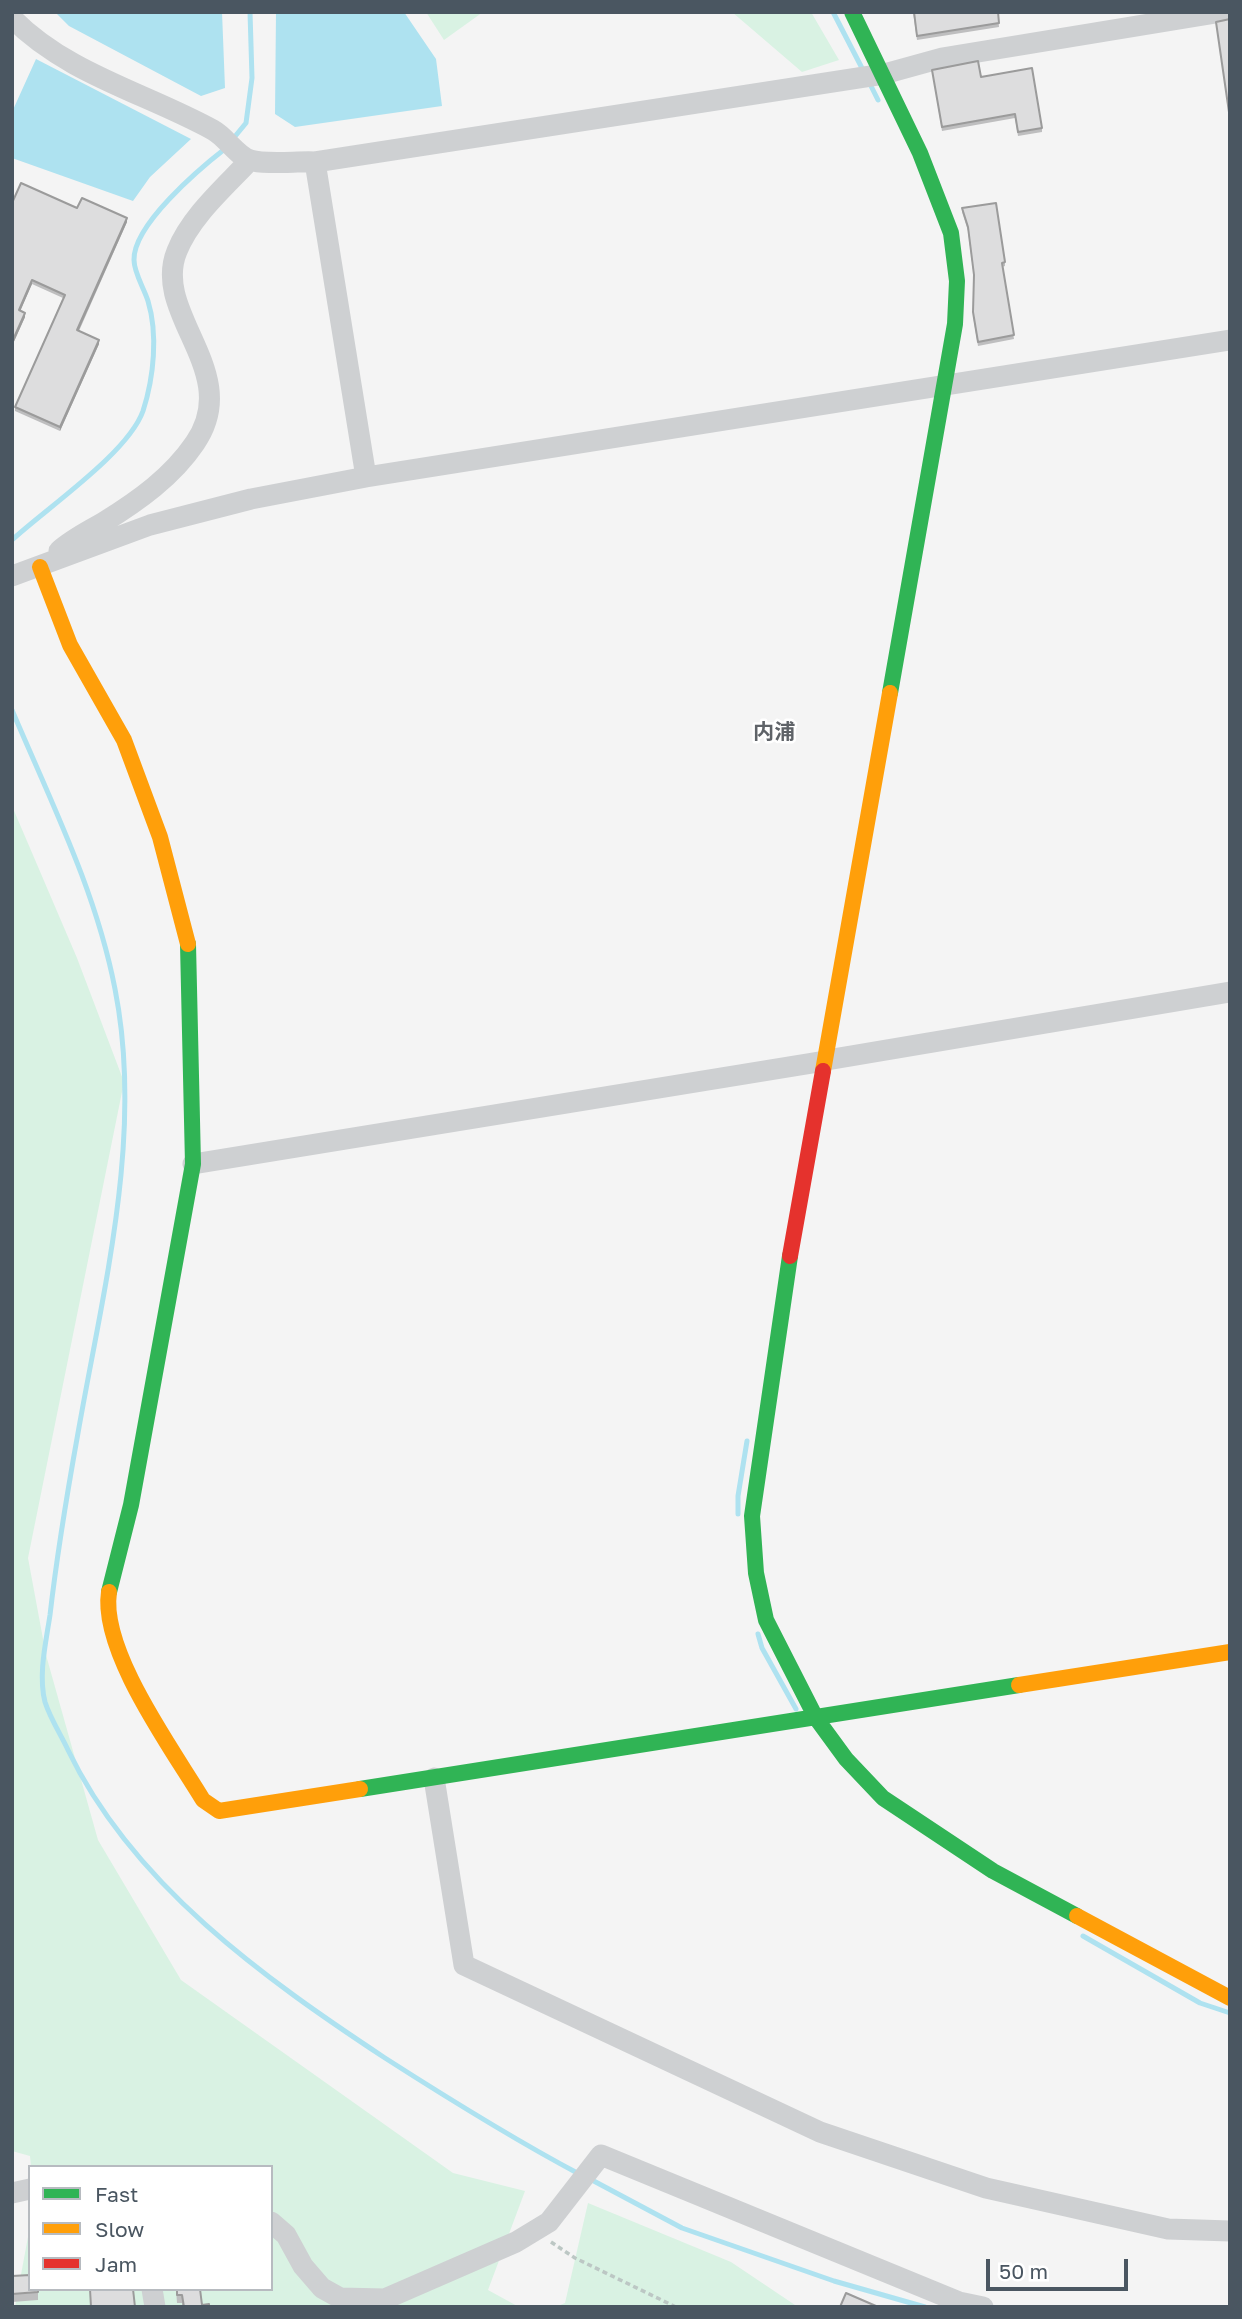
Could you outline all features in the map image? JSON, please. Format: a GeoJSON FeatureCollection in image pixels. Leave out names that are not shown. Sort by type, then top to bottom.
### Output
{"type":"FeatureCollection","features":[{"type":"Feature","properties":{"kind":"street"},"geometry":{"type":"LineString","coordinates":[[852,12],[920,153],[951,233],[957,281],[947,385],[778,1325],[752,1516],[756,1573],[766,1620],[815,1718],[846,1759],[883,1798],[993,1871],[1230,1998]]}},
{"type":"Feature","properties":{"kind":"street"},"geometry":{"type":"LineString","coordinates":[[12,18],[28,34],[66,58],[123,89],[213,130],[250,160],[315,162],[884,74],[942,58],[1222,12]]}},
{"type":"Feature","properties":{"kind":"street"},"geometry":{"type":"LineString","coordinates":[[40,567],[63,547],[152,490],[186,455],[203,430],[212,396],[179,300],[173,266],[177,250],[201,215],[250,160]]}},
{"type":"Feature","properties":{"kind":"street"},"geometry":{"type":"LineString","coordinates":[[315,162],[366,477]]}},
{"type":"Feature","properties":{"kind":"street"},"geometry":{"type":"LineString","coordinates":[[12,576],[150,525],[251,499],[366,477],[1230,340]]}},
{"type":"Feature","properties":{"kind":"street"},"geometry":{"type":"LineString","coordinates":[[40,567],[70,645],[124,740],[174,886],[190,950],[193,1164],[134,1492],[108,1596],[114,1638],[131,1680],[203,1800],[219,1811],[1230,1652]]}},
{"type":"Feature","properties":{"kind":"street"},"geometry":{"type":"LineString","coordinates":[[193,1164],[1230,992]]}},
{"type":"Feature","properties":{"kind":"street"},"geometry":{"type":"LineString","coordinates":[[435,1779],[464,1965],[820,2132],[986,2188],[1168,2229],[1230,2231]]}},
{"type":"Feature","properties":{"kind":"street"},"geometry":{"type":"LineString","coordinates":[[273,2224],[286,2235],[303,2266],[322,2288],[340,2298],[385,2300],[516,2242],[532,2229],[549,2222],[601,2155],[959,2302],[983,2307]]}},
{"type":"Feature","properties":{"kind":"path"},"geometry":{"type":"LineString","coordinates":[[532,2229],[575,2258],[676,2307]]}},
{"type":"Feature","properties":{"kind":"green space"},"geometry":{"type":"Polygon","coordinates":[[[426,12],[483,12],[444,40],[426,12]]]}},
{"type":"Feature","properties":{"kind":"green space"},"geometry":{"type":"Polygon","coordinates":[[[732,12],[811,12],[839,60],[802,72],[732,12]]]}},
{"type":"Feature","properties":{"kind":"green space"},"geometry":{"type":"Polygon","coordinates":[[[12,806],[77,958],[124,1082],[28,1558],[46,1655],[98,1840],[181,1980],[453,2173],[525,2191],[488,2290],[519,2307],[15,2307],[28,2237],[28,2291],[273,2291],[273,2165],[31,2165],[30,2156],[12,2151],[12,806]]]}},
{"type":"Feature","properties":{"kind":"green space"},"geometry":{"type":"Polygon","coordinates":[[[588,2203],[731,2262],[798,2307],[555,2307],[565,2303],[588,2203]]]}},
{"type":"Feature","properties":{"kind":"water"},"geometry":{"type":"Polygon","coordinates":[[[55,12],[222,12],[225,88],[201,96],[69,26],[55,12]]]}},
{"type":"Feature","properties":{"kind":"water"},"geometry":{"type":"Polygon","coordinates":[[[276,12],[404,12],[436,59],[442,106],[295,127],[275,114],[276,12]]]}},
{"type":"Feature","properties":{"kind":"water"},"geometry":{"type":"Polygon","coordinates":[[[36,59],[191,139],[150,177],[133,201],[12,158],[12,112],[36,59]]]}},
{"type":"Feature","properties":{"kind":"building"},"geometry":{"type":"Polygon","coordinates":[[[914,12],[998,12],[999,23],[917,36],[914,12]]]}},
{"type":"Feature","properties":{"kind":"building"},"geometry":{"type":"Polygon","coordinates":[[[1230,19],[1230,119],[1216,22],[1230,19]]]}},
{"type":"Feature","properties":{"kind":"building"},"geometry":{"type":"Polygon","coordinates":[[[978,61],[981,77],[1032,68],[1042,128],[1018,132],[1015,114],[942,127],[932,70],[978,61]]]}},
{"type":"Feature","properties":{"kind":"building"},"geometry":{"type":"Polygon","coordinates":[[[21,183],[77,208],[82,198],[127,218],[77,330],[99,340],[60,427],[15,407],[65,295],[32,280],[19,310],[25,313],[12,342],[12,203],[21,183]]]}},
{"type":"Feature","properties":{"kind":"building"},"geometry":{"type":"Polygon","coordinates":[[[996,203],[1005,262],[1002,263],[1014,335],[978,342],[973,312],[974,275],[968,227],[962,208],[996,203]]]}},
{"type":"Feature","properties":{"kind":"building"},"geometry":{"type":"Polygon","coordinates":[[[28,2275],[28,2291],[38,2292],[12,2294],[12,2276],[28,2275]]]}},
{"type":"Feature","properties":{"kind":"building"},"geometry":{"type":"Polygon","coordinates":[[[90,2291],[133,2291],[135,2307],[91,2307],[90,2291]]]}},
{"type":"Feature","properties":{"kind":"building"},"geometry":{"type":"Polygon","coordinates":[[[177,2291],[200,2291],[202,2305],[209,2304],[209,2307],[184,2307],[182,2295],[177,2295],[177,2291]]]}},
{"type":"Feature","properties":{"kind":"building"},"geometry":{"type":"Polygon","coordinates":[[[846,2293],[876,2306],[840,2307],[846,2293]]]}},
{"type":"Feature","properties":{"kind":"waterway"},"geometry":{"type":"LineString","coordinates":[[232,140],[246,123],[252,78],[250,12]]}},
{"type":"Feature","properties":{"kind":"waterway"},"geometry":{"type":"LineString","coordinates":[[833,12],[864,72]]}},
{"type":"Feature","properties":{"kind":"waterway"},"geometry":{"type":"LineString","coordinates":[[868,80],[878,100]]}},
{"type":"Feature","properties":{"kind":"waterway"},"geometry":{"type":"LineString","coordinates":[[12,540],[104,462],[135,427],[147,398],[154,341],[148,301],[134,265],[137,246],[144,231],[169,199],[226,148]]}},
{"type":"Feature","properties":{"kind":"waterway"},"geometry":{"type":"LineString","coordinates":[[12,710],[71,847],[107,953],[123,1044],[125,1100],[117,1212],[66,1501],[43,1658],[42,1681],[47,1708],[95,1799],[128,1844],[165,1886],[205,1925],[294,1995],[385,2058],[581,2175]]}},
{"type":"Feature","properties":{"kind":"waterway"},"geometry":{"type":"LineString","coordinates":[[738,1514],[738,1496],[747,1441]]}},
{"type":"Feature","properties":{"kind":"waterway"},"geometry":{"type":"LineString","coordinates":[[758,1634],[762,1648],[796,1709]]}},
{"type":"Feature","properties":{"kind":"waterway"},"geometry":{"type":"LineString","coordinates":[[1083,1936],[1200,2003],[1230,2013]]}},
{"type":"Feature","properties":{"kind":"waterway"},"geometry":{"type":"LineString","coordinates":[[590,2179],[682,2228],[834,2281],[925,2307]]}},
{"type":"Feature","properties":{"kind":"traffic: fast"},"geometry":{"type":"LineString","coordinates":[[852,12],[920,153],[951,233],[957,281],[955,324],[890,693]]}},
{"type":"Feature","properties":{"kind":"traffic: fast"},"geometry":{"type":"LineString","coordinates":[[109,1592],[131,1505],[193,1164],[188,944]]}},
{"type":"Feature","properties":{"kind":"traffic: fast"},"geometry":{"type":"LineString","coordinates":[[790,1256],[752,1516],[756,1573],[766,1620],[816,1718],[846,1759],[883,1798],[993,1871],[1077,1916]]}},
{"type":"Feature","properties":{"kind":"traffic: fast"},"geometry":{"type":"LineString","coordinates":[[360,1789],[1019,1685]]}},
{"type":"Feature","properties":{"kind":"traffic: slow"},"geometry":{"type":"LineString","coordinates":[[40,567],[70,645],[124,740],[160,837],[188,944]]}},
{"type":"Feature","properties":{"kind":"traffic: slow"},"geometry":{"type":"LineString","coordinates":[[823,1071],[890,693]]}},
{"type":"Feature","properties":{"kind":"traffic: slow"},"geometry":{"type":"LineString","coordinates":[[109,1592],[109,1616],[127,1671],[158,1728],[203,1800],[219,1811],[360,1789]]}},
{"type":"Feature","properties":{"kind":"traffic: slow"},"geometry":{"type":"LineString","coordinates":[[1019,1685],[1230,1652]]}},
{"type":"Feature","properties":{"kind":"traffic: slow"},"geometry":{"type":"LineString","coordinates":[[1077,1916],[1230,1998]]}},
{"type":"Feature","properties":{"kind":"traffic: jam"},"geometry":{"type":"LineString","coordinates":[[790,1256],[823,1071]]}},
{"type":"Feature","properties":{"kind":"district","name":"内浦"},"geometry":{"type":"Point","coordinates":[774,732]}}]}
